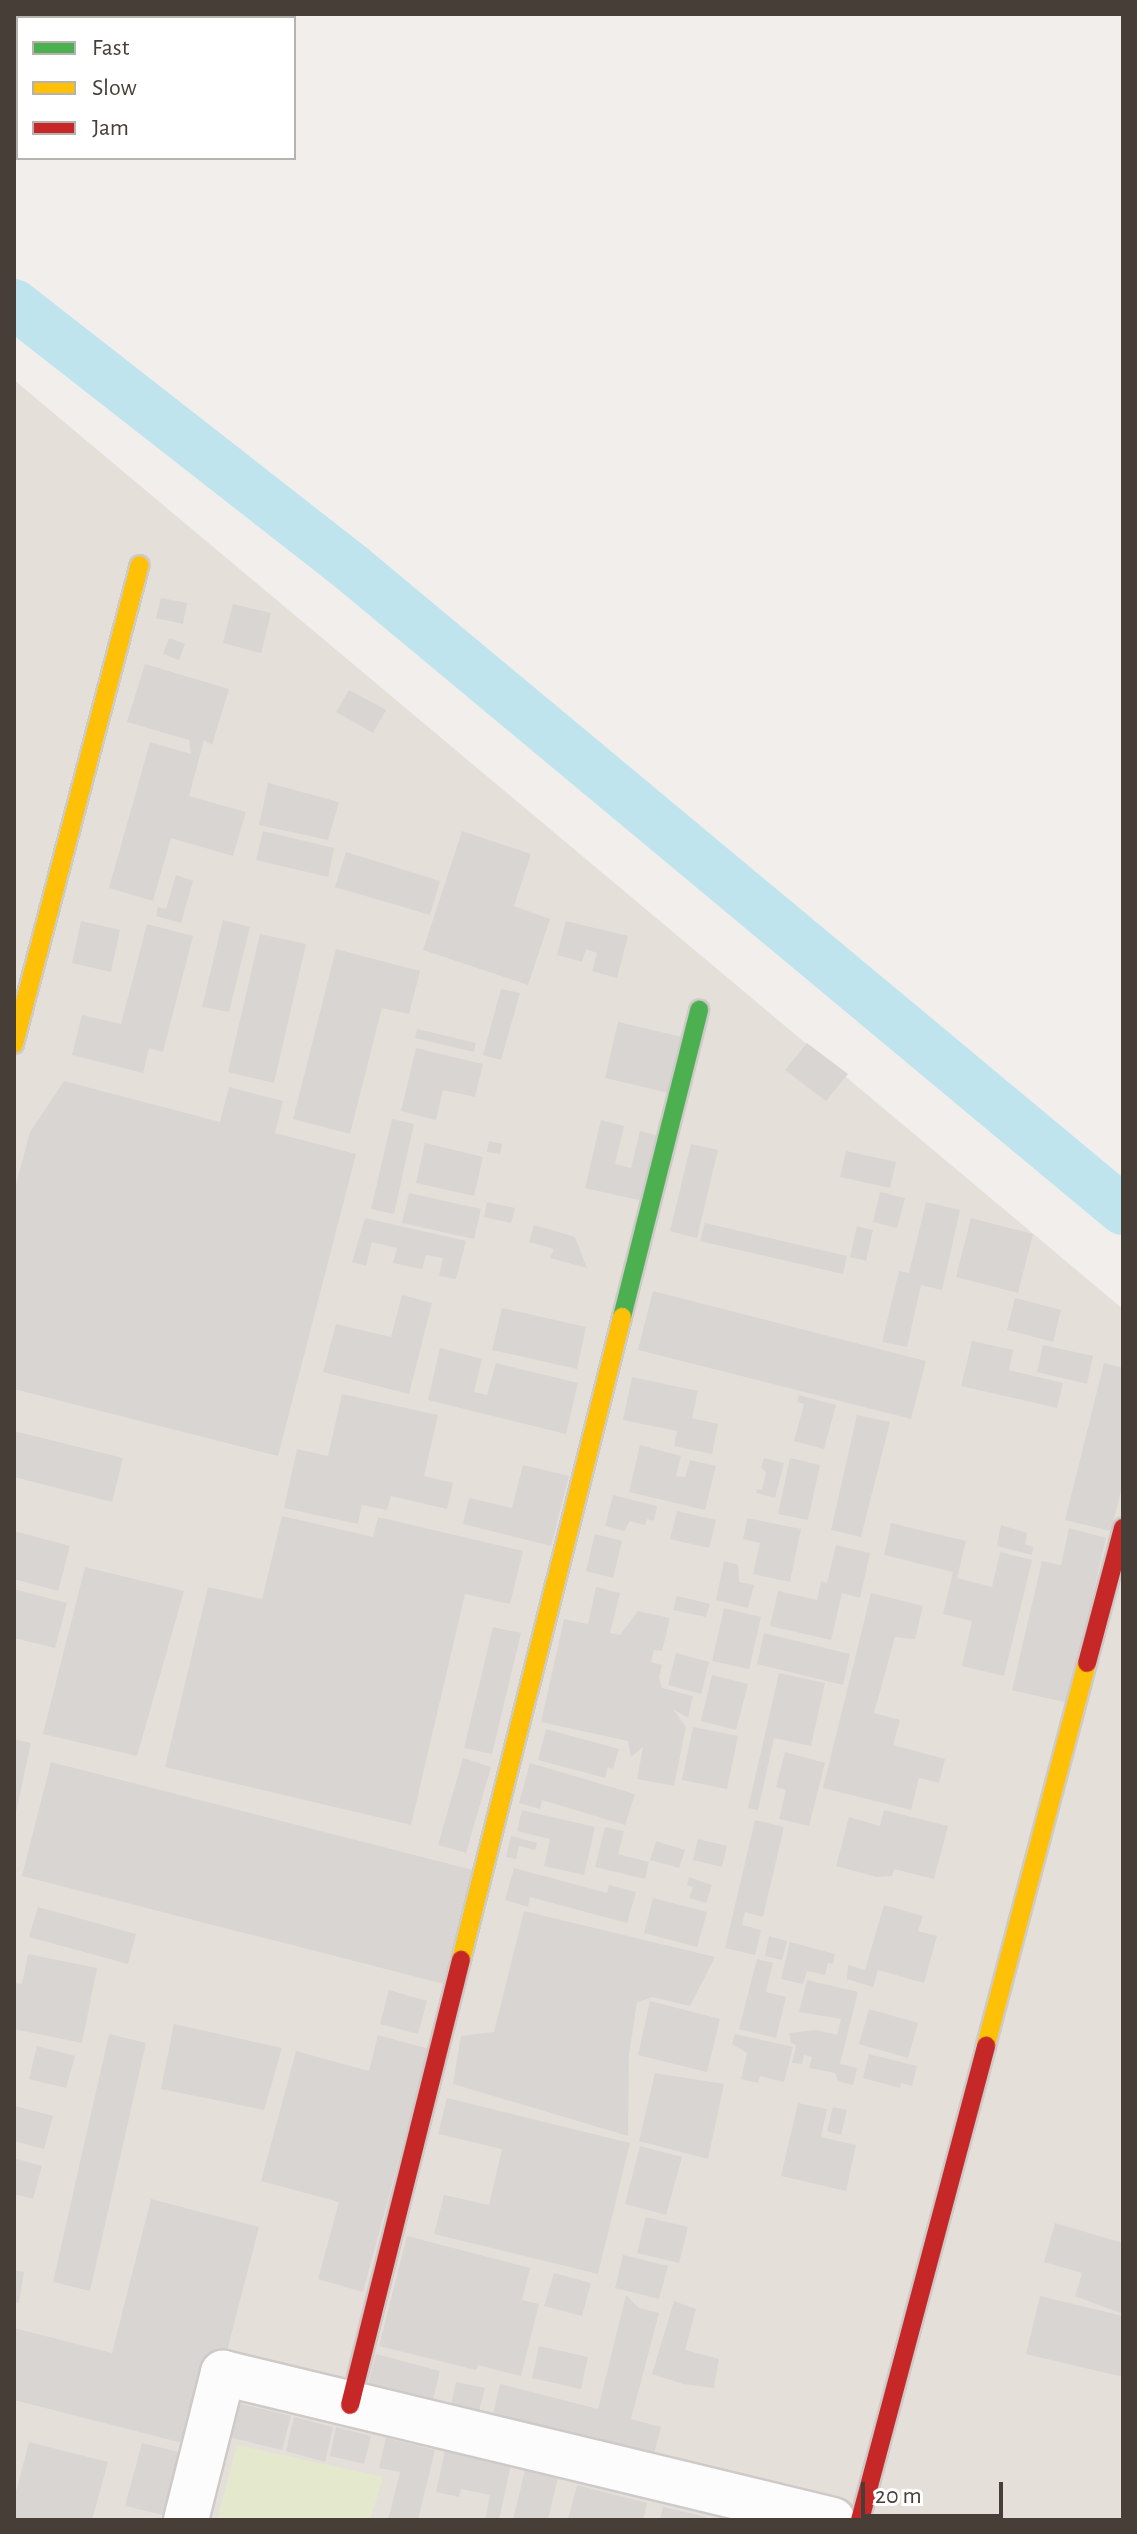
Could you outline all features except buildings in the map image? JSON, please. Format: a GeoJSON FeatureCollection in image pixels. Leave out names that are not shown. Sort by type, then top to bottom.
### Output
{"type":"FeatureCollection","features":[{"type":"Feature","properties":{"kind":"street"},"geometry":{"type":"LineString","coordinates":[[14,1044],[140,565]]}},
{"type":"Feature","properties":{"kind":"street"},"geometry":{"type":"LineString","coordinates":[[350,2405],[699,1010]]}},
{"type":"Feature","properties":{"kind":"street"},"geometry":{"type":"LineString","coordinates":[[860,2520],[1123,1528]]}},
{"type":"Feature","properties":{"kind":"street"},"geometry":{"type":"LineString","coordinates":[[186,2520],[223,2373],[833,2520]]}},
{"type":"Feature","properties":{"kind":"shaded area"},"geometry":{"type":"Polygon","coordinates":[[[14,380],[1123,1309],[1123,2520],[14,2520],[14,380]]]}},
{"type":"Feature","properties":{"kind":"green space"},"geometry":{"type":"Polygon","coordinates":[[[237,2445],[383,2477],[370,2520],[217,2520],[237,2445]]]}},
{"type":"Feature","properties":{"kind":"waterway"},"geometry":{"type":"LineString","coordinates":[[14,304],[353,569],[1123,1210]]}},
{"type":"Feature","properties":{"kind":"traffic: fast"},"geometry":{"type":"LineString","coordinates":[[622,1317],[699,1010]]}},
{"type":"Feature","properties":{"kind":"traffic: slow"},"geometry":{"type":"LineString","coordinates":[[14,1044],[140,565]]}},
{"type":"Feature","properties":{"kind":"traffic: slow"},"geometry":{"type":"LineString","coordinates":[[461,1960],[622,1317]]}},
{"type":"Feature","properties":{"kind":"traffic: slow"},"geometry":{"type":"LineString","coordinates":[[986,2045],[1087,1663]]}},
{"type":"Feature","properties":{"kind":"traffic: jam"},"geometry":{"type":"LineString","coordinates":[[1087,1663],[1123,1528]]}},
{"type":"Feature","properties":{"kind":"traffic: jam"},"geometry":{"type":"LineString","coordinates":[[350,2405],[461,1960]]}},
{"type":"Feature","properties":{"kind":"traffic: jam"},"geometry":{"type":"LineString","coordinates":[[860,2520],[986,2045]]}}]}
